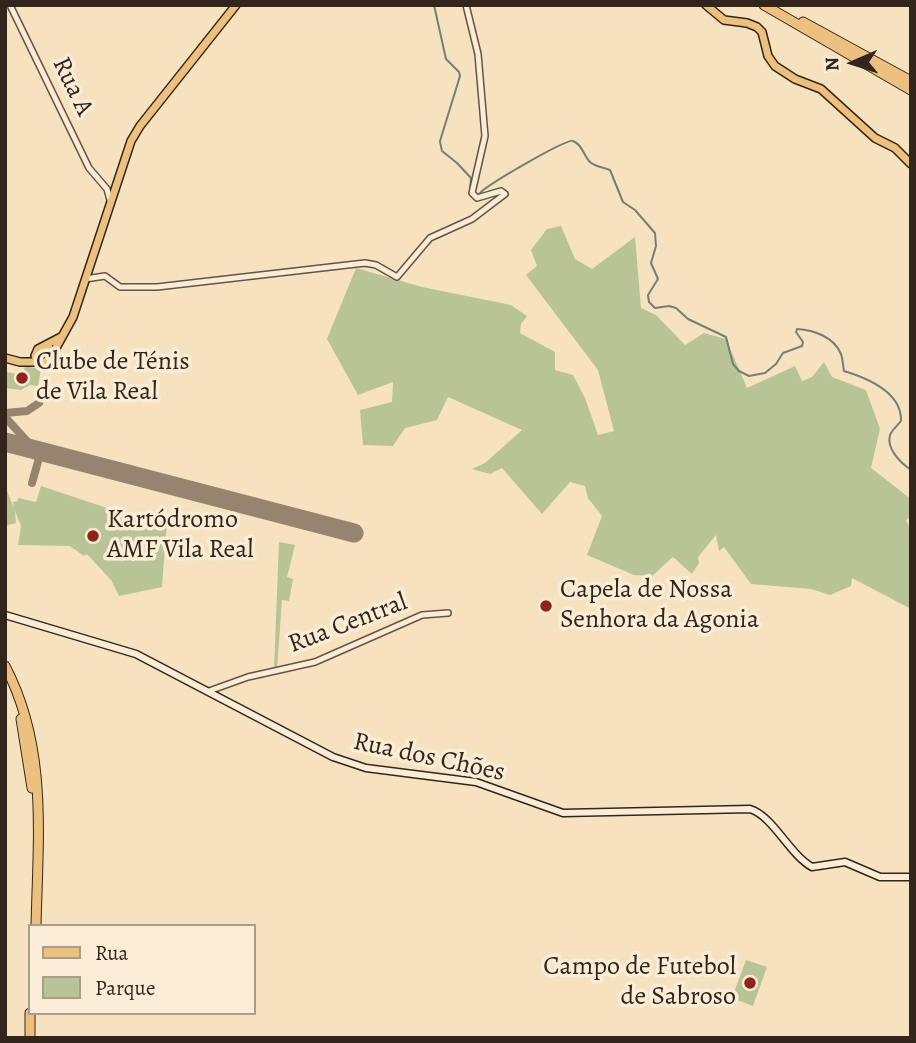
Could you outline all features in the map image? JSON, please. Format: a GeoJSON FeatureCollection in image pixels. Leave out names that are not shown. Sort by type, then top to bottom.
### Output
{"type":"FeatureCollection","features":[{"type":"Feature","properties":{"kind":"highway"},"geometry":{"type":"LineString","coordinates":[[764,5],[911,92]]}},
{"type":"Feature","properties":{"kind":"highway"},"geometry":{"type":"LineString","coordinates":[[775,5],[911,82]]}},
{"type":"Feature","properties":{"kind":"highway"},"geometry":{"type":"LineString","coordinates":[[5,666],[23,706],[37,771],[39,829],[34,924]]}},
{"type":"Feature","properties":{"kind":"highway"},"geometry":{"type":"LineString","coordinates":[[5,678],[21,717],[32,784],[35,903]]}},
{"type":"Feature","properties":{"kind":"highway"},"geometry":{"type":"LineString","coordinates":[[33,1015],[33,1038]]}},
{"type":"Feature","properties":{"kind":"main road"},"geometry":{"type":"LineString","coordinates":[[8,358],[20,362],[40,362],[48,361],[52,355],[71,322],[110,201],[109,187],[129,145],[139,128],[236,5]]}},
{"type":"Feature","properties":{"kind":"main road"},"geometry":{"type":"LineString","coordinates":[[706,5],[724,20],[757,27],[762,32],[768,56],[775,66],[795,79],[821,89],[875,138],[895,148],[911,164]]}},
{"type":"Feature","properties":{"kind":"main road"},"geometry":{"type":"LineString","coordinates":[[8,358],[27,358],[61,337]]}},
{"type":"Feature","properties":{"kind":"main road"},"geometry":{"type":"LineString","coordinates":[[45,346],[51,350],[52,355]]}},
{"type":"Feature","properties":{"kind":"main road"},"geometry":{"type":"LineString","coordinates":[[36,353],[40,362]]}},
{"type":"Feature","properties":{"kind":"main road","name":"Rua dos Chões"},"geometry":{"type":"LineString","coordinates":[[5,615],[134,653],[352,765],[476,782],[567,813],[738,807],[755,810],[803,861],[815,868],[845,862],[880,877],[911,877]]}},
{"type":"Feature","properties":{"kind":"street","name":"Rua A"},"geometry":{"type":"LineString","coordinates":[[10,5],[89,168],[109,187]]}},
{"type":"Feature","properties":{"kind":"street"},"geometry":{"type":"LineString","coordinates":[[85,279],[105,276],[120,287],[160,287],[365,263],[377,265],[396,278],[430,238],[472,219],[505,193],[496,192],[477,198],[473,196],[485,138],[478,54],[466,5]]}},
{"type":"Feature","properties":{"kind":"street","name":"Rua Central"},"geometry":{"type":"LineString","coordinates":[[209,691],[246,677],[318,662],[422,615],[448,613]]}},
{"type":"Feature","properties":{"kind":"street"},"geometry":{"type":"LineString","coordinates":[[218,696],[222,688]]}},
{"type":"Feature","properties":{"kind":"green space"},"geometry":{"type":"Polygon","coordinates":[[[561,226],[575,259],[592,269],[635,237],[641,308],[656,315],[685,345],[704,333],[726,339],[747,388],[795,366],[802,381],[812,377],[824,362],[832,377],[866,390],[880,429],[871,468],[911,499],[911,517],[906,520],[911,530],[911,609],[852,578],[851,586],[830,595],[811,589],[751,584],[724,547],[719,551],[716,535],[698,557],[699,563],[692,574],[673,557],[652,576],[634,575],[587,555],[602,516],[588,498],[585,486],[570,482],[542,514],[502,468],[490,474],[472,469],[485,463],[522,430],[448,397],[437,420],[405,428],[393,446],[363,445],[360,410],[392,402],[393,382],[358,395],[327,339],[356,268],[422,287],[511,305],[527,316],[521,324],[520,333],[555,352],[555,370],[573,375],[585,398],[598,435],[614,431],[598,370],[526,275],[537,266],[531,250],[547,229],[561,226]]]}},
{"type":"Feature","properties":{"kind":"green space","name":"Clube de Ténis de Vila Real"},"geometry":{"type":"Polygon","coordinates":[[[25,366],[41,369],[38,386],[30,385],[21,390],[5,388],[6,372],[23,375],[25,366]]]}},
{"type":"Feature","properties":{"kind":"green space","name":"Kartódromo AMF Vila Real"},"geometry":{"type":"Polygon","coordinates":[[[5,486],[14,508],[13,502],[18,501],[18,498],[36,502],[41,486],[113,510],[167,522],[162,587],[119,596],[111,580],[87,554],[84,556],[70,546],[18,545],[21,526],[15,511],[16,523],[5,526],[5,486]]]}},
{"type":"Feature","properties":{"kind":"green space"},"geometry":{"type":"Polygon","coordinates":[[[279,542],[295,545],[287,577],[293,579],[289,601],[282,600],[277,669],[274,670],[279,542]]]}},
{"type":"Feature","properties":{"kind":"green space","name":"Campo de Futebol de Sabroso"},"geometry":{"type":"Polygon","coordinates":[[[746,960],[767,967],[753,1006],[732,998],[746,960]]]}},
{"type":"Feature","properties":{"kind":"waterway"},"geometry":{"type":"LineString","coordinates":[[434,5],[446,59],[460,76],[440,141]]}},
{"type":"Feature","properties":{"kind":"waterway"},"geometry":{"type":"LineString","coordinates":[[479,194],[542,154],[573,141],[581,147],[590,162],[610,170],[623,202],[635,210],[655,233],[656,246],[651,263],[658,279],[648,295],[649,302],[655,308],[676,308],[688,319],[726,337],[733,364],[749,376],[765,373],[776,364],[783,353],[802,346],[797,329],[817,333],[828,339],[838,348],[844,371],[872,382],[896,402],[901,421],[890,435],[890,445],[899,460],[911,470]]}},
{"type":"Feature","properties":{"kind":"waterway"},"geometry":{"type":"LineString","coordinates":[[440,142],[442,151],[471,178],[470,193]]}},
{"type":"Feature","properties":{"kind":"taxiway"},"geometry":{"type":"LineString","coordinates":[[5,413],[27,411],[39,403]]}},
{"type":"Feature","properties":{"kind":"taxiway"},"geometry":{"type":"LineString","coordinates":[[5,417],[34,449]]}},
{"type":"Feature","properties":{"kind":"taxiway"},"geometry":{"type":"LineString","coordinates":[[32,483],[41,451]]}},
{"type":"Feature","properties":{"kind":"runway"},"geometry":{"type":"LineString","coordinates":[[5,442],[354,533]]}},
{"type":"Feature","properties":{"kind":"place","name":"Clube de Ténis de Vila Real"},"geometry":{"type":"Point","coordinates":[22,378]}},
{"type":"Feature","properties":{"kind":"place","name":"Kartódromo AMF Vila Real"},"geometry":{"type":"Point","coordinates":[93,536]}},
{"type":"Feature","properties":{"kind":"place","name":"Capela de Nossa Senhora da Agonia"},"geometry":{"type":"Point","coordinates":[546,606]}},
{"type":"Feature","properties":{"kind":"place","name":"Campo de Futebol de Sabroso"},"geometry":{"type":"Point","coordinates":[750,983]}}]}
